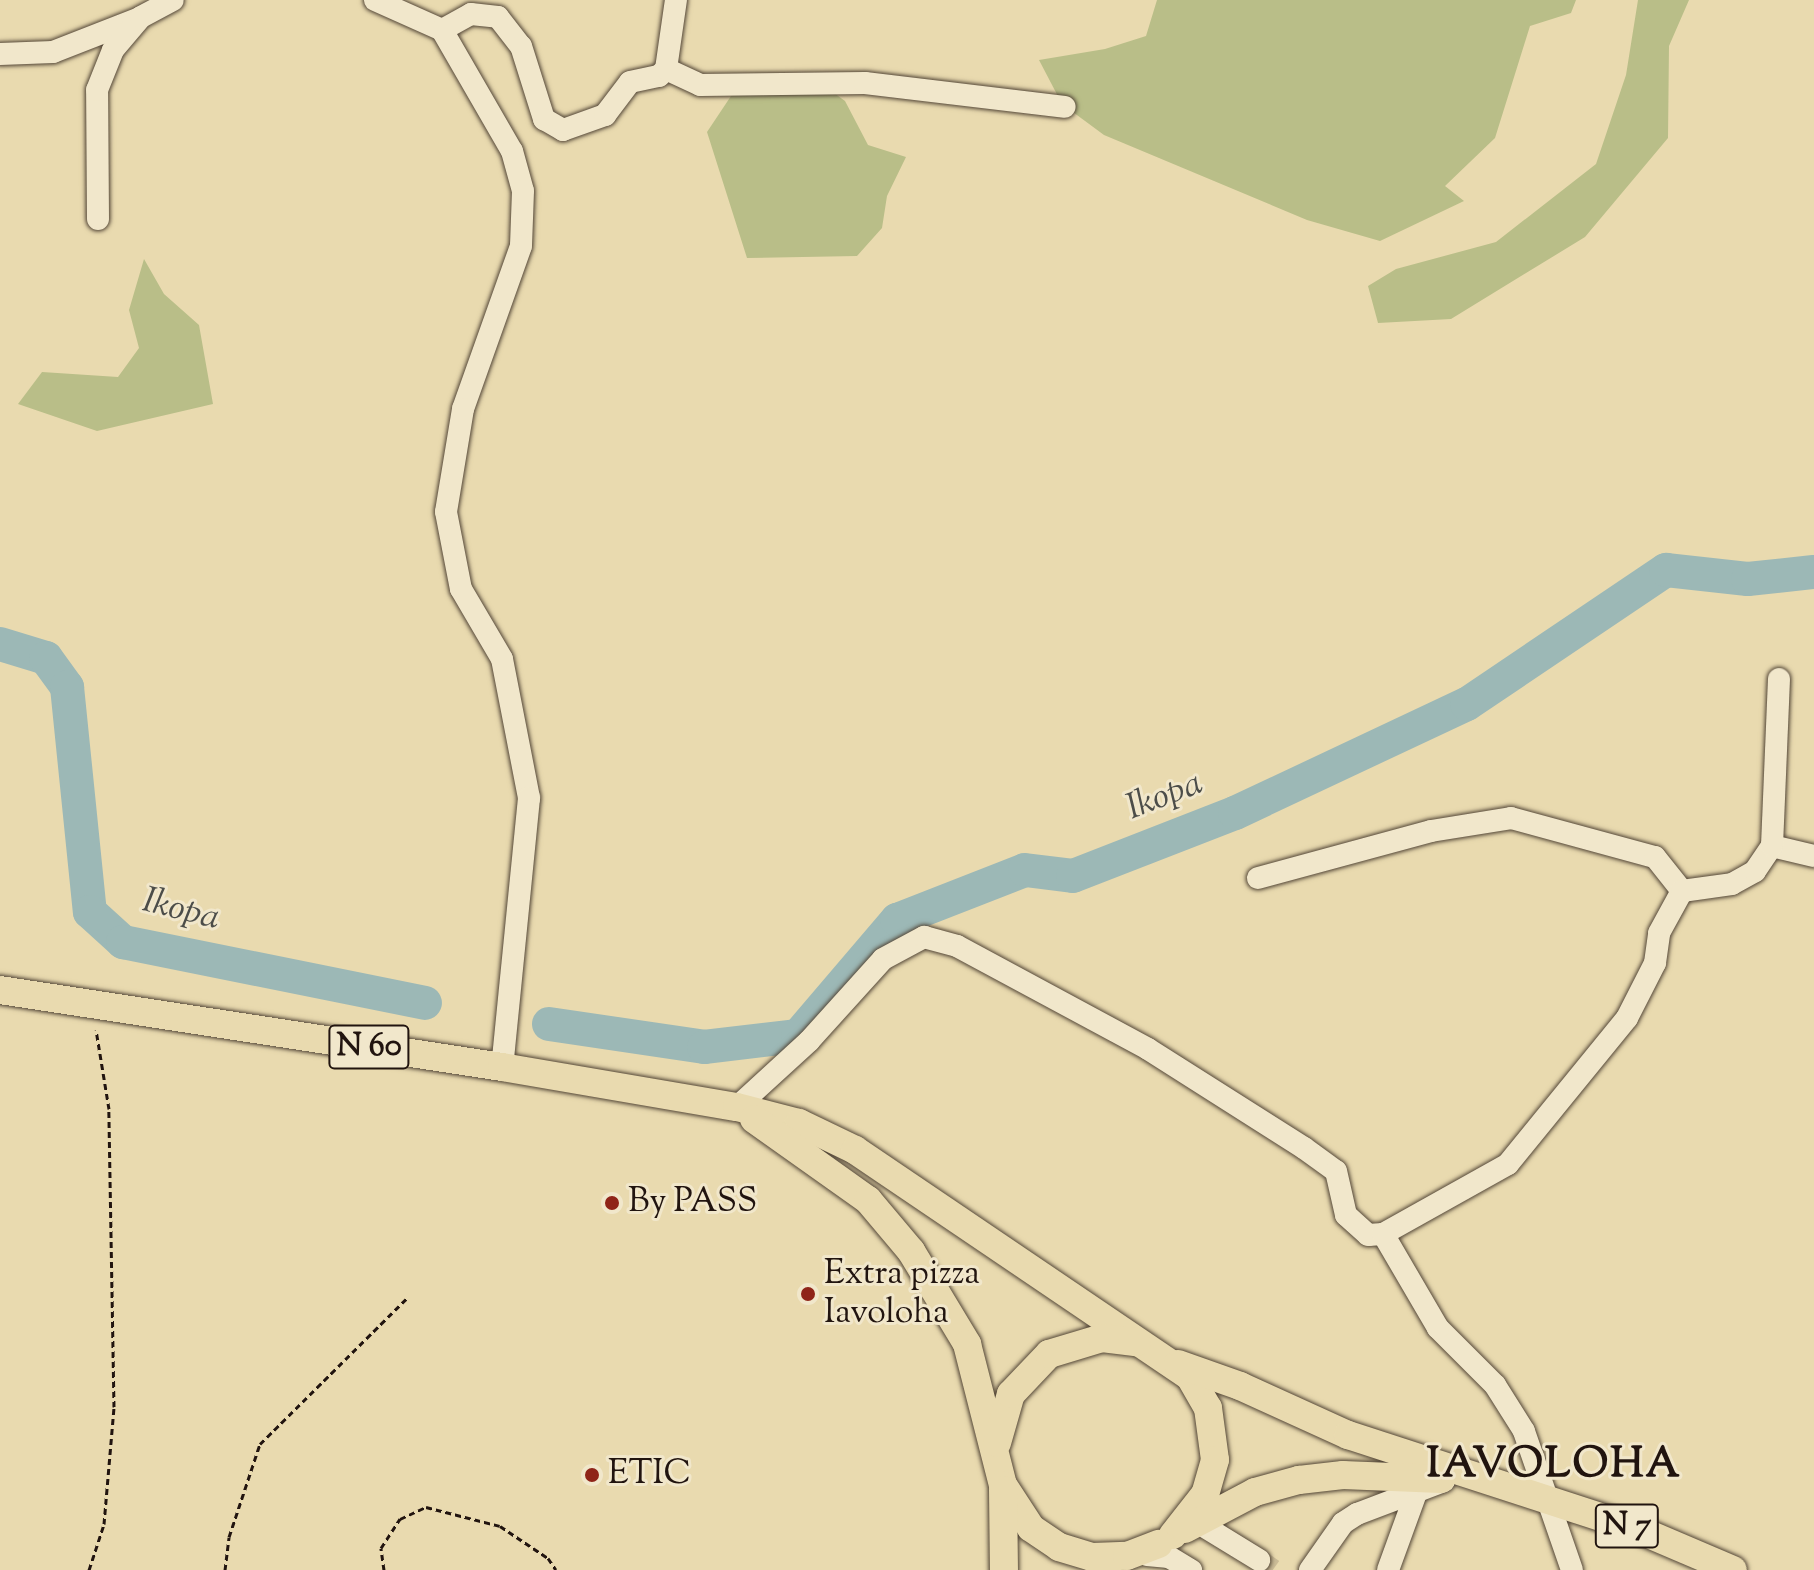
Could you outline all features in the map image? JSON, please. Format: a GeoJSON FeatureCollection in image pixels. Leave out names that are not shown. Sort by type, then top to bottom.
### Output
{"type":"FeatureCollection","features":[{"type":"Feature","properties":{"kind":"main road","name":"N 60"},"geometry":{"type":"LineString","coordinates":[[0,990],[92,1007],[502,1067],[737,1107]]}},
{"type":"Feature","properties":{"kind":"main road"},"geometry":{"type":"LineString","coordinates":[[737,1107],[799,1123],[855,1150],[1167,1357],[1208,1408],[1215,1451],[1205,1494],[1161,1545]]}},
{"type":"Feature","properties":{"kind":"main road"},"geometry":{"type":"LineString","coordinates":[[737,1107],[868,1200],[911,1251],[967,1344],[997,1447],[1003,1485],[1004,1570]]}},
{"type":"Feature","properties":{"kind":"main road"},"geometry":{"type":"LineString","coordinates":[[997,1447],[1011,1394],[1049,1354],[1102,1338],[1167,1357],[1348,1435],[1517,1492]]}},
{"type":"Feature","properties":{"kind":"main road"},"geometry":{"type":"LineString","coordinates":[[1003,1485],[1031,1528],[1067,1550],[1110,1558],[1161,1545],[1255,1492],[1299,1480],[1399,1474],[1517,1492]]}},
{"type":"Feature","properties":{"kind":"main road","name":"N 7"},"geometry":{"type":"LineString","coordinates":[[1517,1492],[1650,1534],[1733,1570]]}},
{"type":"Feature","properties":{"kind":"street"},"geometry":{"type":"LineString","coordinates":[[0,54],[53,52],[141,17],[173,0]]}},
{"type":"Feature","properties":{"kind":"street"},"geometry":{"type":"LineString","coordinates":[[375,0],[442,30],[512,151],[523,191],[521,246],[463,409],[446,512],[461,589],[502,659],[529,798],[502,1067]]}},
{"type":"Feature","properties":{"kind":"street"},"geometry":{"type":"LineString","coordinates":[[442,30],[471,14],[498,17],[521,46],[544,119],[563,130],[605,115],[630,82],[659,76],[666,69],[676,0]]}},
{"type":"Feature","properties":{"kind":"street"},"geometry":{"type":"LineString","coordinates":[[98,219],[97,90],[113,50],[141,17]]}},
{"type":"Feature","properties":{"kind":"street"},"geometry":{"type":"LineString","coordinates":[[666,69],[700,85],[865,83],[1065,107]]}},
{"type":"Feature","properties":{"kind":"street"},"geometry":{"type":"LineString","coordinates":[[1682,891],[1732,884],[1755,871],[1772,846],[1779,679]]}},
{"type":"Feature","properties":{"kind":"street"},"geometry":{"type":"LineString","coordinates":[[1258,878],[1431,831],[1511,818],[1655,857],[1682,891]]}},
{"type":"Feature","properties":{"kind":"street"},"geometry":{"type":"LineString","coordinates":[[1772,846],[1814,856]]}},
{"type":"Feature","properties":{"kind":"street"},"geometry":{"type":"LineString","coordinates":[[737,1107],[809,1041],[883,959],[924,937],[957,946],[1148,1049],[1291,1140],[1336,1171],[1346,1215],[1368,1235],[1383,1234],[1508,1164],[1627,1018],[1655,963],[1659,933],[1682,891]]}},
{"type":"Feature","properties":{"kind":"street"},"geometry":{"type":"LineString","coordinates":[[1383,1234],[1438,1328],[1495,1385],[1524,1431],[1572,1570]]}},
{"type":"Feature","properties":{"kind":"street"},"geometry":{"type":"LineString","coordinates":[[1310,1570],[1343,1523],[1447,1480]]}},
{"type":"Feature","properties":{"kind":"street"},"geometry":{"type":"LineString","coordinates":[[1388,1570],[1416,1493]]}},
{"type":"Feature","properties":{"kind":"street"},"geometry":{"type":"LineString","coordinates":[[1161,1545],[1259,1560]]}},
{"type":"Feature","properties":{"kind":"street"},"geometry":{"type":"LineString","coordinates":[[1161,1545],[1169,1557],[1191,1570]]}},
{"type":"Feature","properties":{"kind":"path"},"geometry":{"type":"LineString","coordinates":[[89,1570],[104,1524],[114,1407],[109,1109],[92,1007]]}},
{"type":"Feature","properties":{"kind":"path"},"geometry":{"type":"LineString","coordinates":[[225,1570],[229,1537],[260,1444],[406,1299]]}},
{"type":"Feature","properties":{"kind":"path"},"geometry":{"type":"LineString","coordinates":[[384,1570],[381,1548],[400,1519],[426,1507],[500,1526],[548,1558],[556,1570]]}},
{"type":"Feature","properties":{"kind":"green space"},"geometry":{"type":"Polygon","coordinates":[[[1157,0],[1576,0],[1571,13],[1530,26],[1495,138],[1445,186],[1464,201],[1380,241],[1307,220],[1104,135],[1062,104],[1039,60],[1105,49],[1146,36],[1157,0]]]}},
{"type":"Feature","properties":{"kind":"green space"},"geometry":{"type":"Polygon","coordinates":[[[1638,0],[1689,0],[1669,46],[1668,138],[1585,237],[1451,319],[1378,323],[1368,286],[1396,269],[1496,242],[1596,164],[1626,75],[1638,0]]]}},
{"type":"Feature","properties":{"kind":"green space"},"geometry":{"type":"Polygon","coordinates":[[[816,80],[845,101],[868,145],[906,157],[887,196],[882,228],[857,256],[747,258],[707,132],[737,87],[816,80]]]}},
{"type":"Feature","properties":{"kind":"green space"},"geometry":{"type":"Polygon","coordinates":[[[144,259],[164,294],[199,325],[213,404],[97,431],[18,404],[42,372],[118,377],[139,348],[129,310],[144,259]]]}},
{"type":"Feature","properties":{"kind":"waterway","name":"Ikopa"},"geometry":{"type":"LineString","coordinates":[[549,1024],[704,1047],[798,1036],[897,920],[1025,870],[1073,876],[1235,813],[1467,704],[1666,570],[1748,579],[1814,572]]}},
{"type":"Feature","properties":{"kind":"waterway","name":"Ikopa"},"geometry":{"type":"LineString","coordinates":[[0,644],[46,658],[67,687],[90,912],[123,942],[425,1003]]}},
{"type":"Feature","properties":{"kind":"tunnel"},"geometry":{"type":"LineString","coordinates":[[1259,1560],[1273,1570]]}},
{"type":"Feature","properties":{"kind":"place","name":"By PASS"},"geometry":{"type":"Point","coordinates":[612,1203]}},
{"type":"Feature","properties":{"kind":"place","name":"Extra pizza Iavoloha"},"geometry":{"type":"Point","coordinates":[808,1294]}},
{"type":"Feature","properties":{"kind":"place","name":"ETIC"},"geometry":{"type":"Point","coordinates":[592,1475]}},
{"type":"Feature","properties":{"kind":"district","name":"IAVOLOHA"},"geometry":{"type":"Point","coordinates":[1554,1466]}}]}
